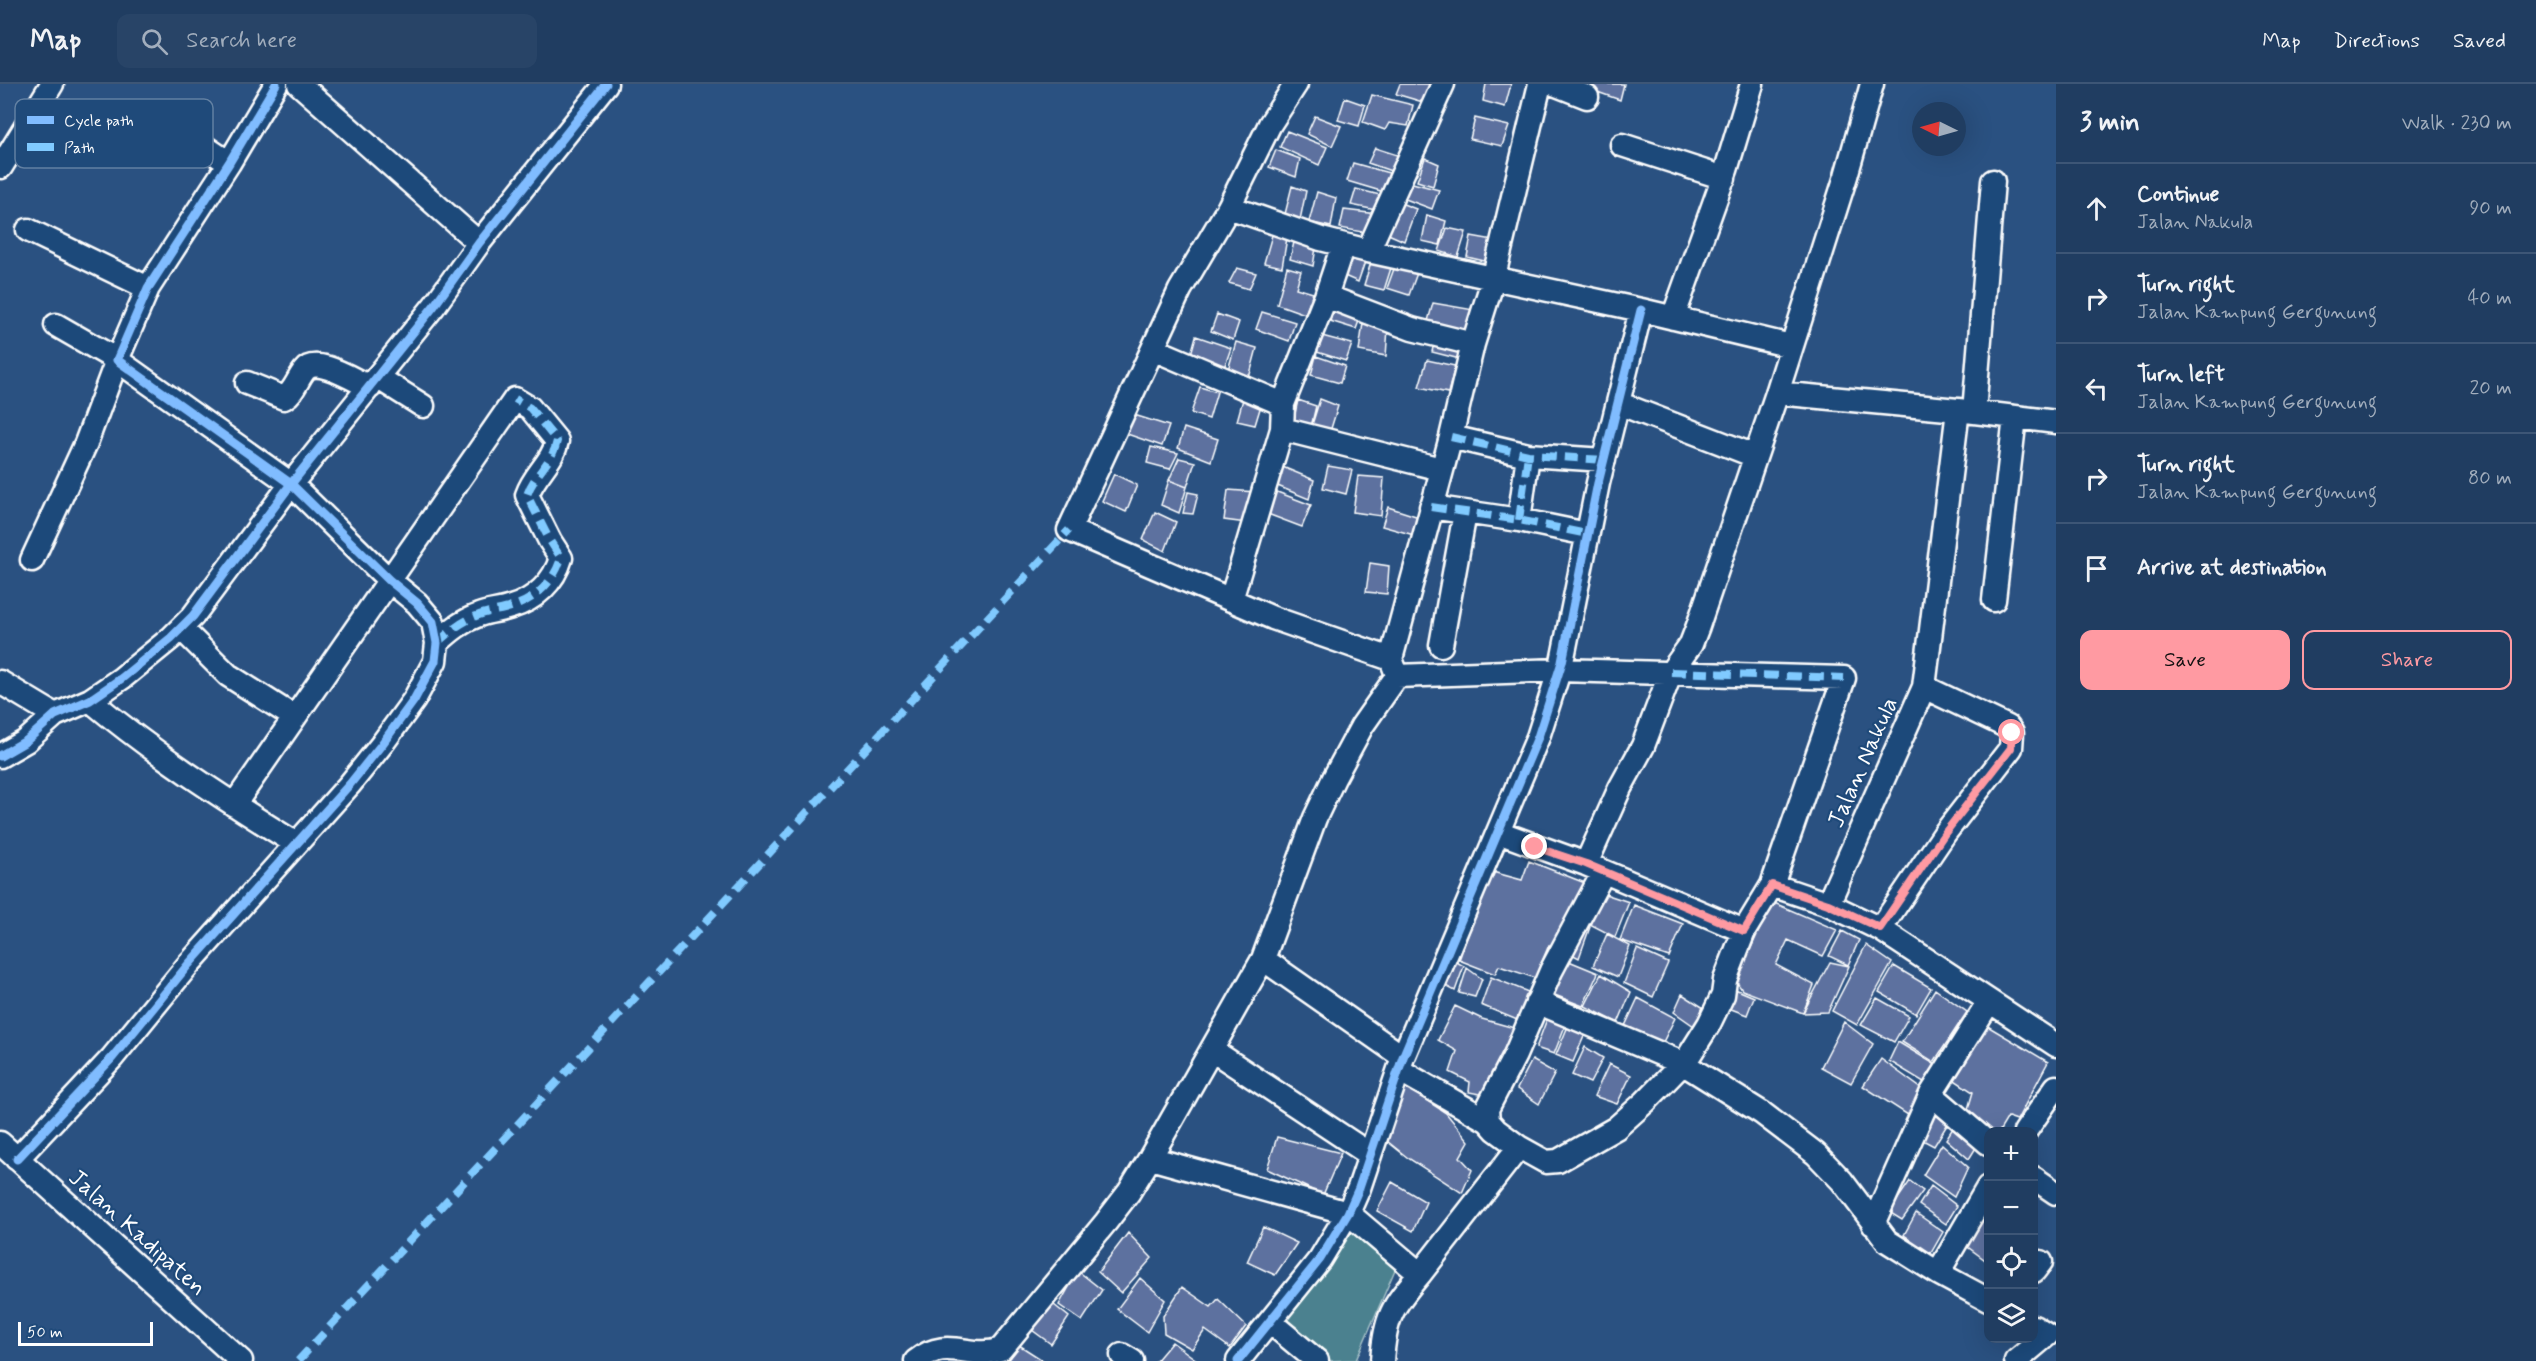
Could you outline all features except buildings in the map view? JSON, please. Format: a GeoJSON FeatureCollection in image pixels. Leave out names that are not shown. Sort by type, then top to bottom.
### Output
{"type":"FeatureCollection","features":[{"type":"Feature","properties":{"kind":"street"},"geometry":{"type":"LineString","coordinates":[[43,99],[52,84]]}},
{"type":"Feature","properties":{"kind":"street"},"geometry":{"type":"LineString","coordinates":[[32,560],[86,443],[117,360],[148,288],[229,163],[276,84]]}},
{"type":"Feature","properties":{"kind":"street"},"geometry":{"type":"LineString","coordinates":[[299,84],[479,243]]}},
{"type":"Feature","properties":{"kind":"street"},"geometry":{"type":"LineString","coordinates":[[0,756],[26,741],[55,715],[90,700],[122,678],[181,628],[243,551],[291,484],[434,306],[479,243],[606,84]]}},
{"type":"Feature","properties":{"kind":"street"},"geometry":{"type":"LineString","coordinates":[[1263,959],[1401,1064],[1488,1121],[1519,1147],[1546,1162],[1558,1161],[1616,1128],[1662,1086],[1687,1059],[1717,1010],[1744,931],[1772,885],[1844,678],[1394,667],[1273,618],[1069,530],[1180,290],[1229,207],[1270,124],[1296,84]]}},
{"type":"Feature","properties":{"kind":"street"},"geometry":{"type":"LineString","coordinates":[[1368,252],[1443,84]]}},
{"type":"Feature","properties":{"kind":"street"},"geometry":{"type":"LineString","coordinates":[[916,1361],[932,1351],[954,1350],[986,1355],[1001,1349],[1129,1192],[1263,959],[1315,818],[1394,667],[1431,507],[1451,437],[1473,344],[1493,280],[1540,84]]}},
{"type":"Feature","properties":{"kind":"street"},"geometry":{"type":"LineString","coordinates":[[1554,84],[1587,97]]}},
{"type":"Feature","properties":{"kind":"street"},"geometry":{"type":"LineString","coordinates":[[1673,318],[1724,178],[1752,84]]}},
{"type":"Feature","properties":{"kind":"street"},"geometry":{"type":"LineString","coordinates":[[1488,1121],[1488,1105],[1515,1054],[1594,868],[1620,788],[1643,746],[1671,672],[1691,644],[1698,626],[1777,393],[1846,176],[1872,84]]}},
{"type":"Feature","properties":{"kind":"street"},"geometry":{"type":"LineString","coordinates":[[1,167],[15,144]]}},
{"type":"Feature","properties":{"kind":"street"},"geometry":{"type":"LineString","coordinates":[[1622,145],[1724,178]]}},
{"type":"Feature","properties":{"kind":"street"},"geometry":{"type":"LineString","coordinates":[[213,152],[229,163]]}},
{"type":"Feature","properties":{"kind":"street"},"geometry":{"type":"LineString","coordinates":[[1924,687],[1966,411],[1993,181]]}},
{"type":"Feature","properties":{"kind":"street"},"geometry":{"type":"LineString","coordinates":[[1229,207],[1368,252],[1641,310],[1791,346]]}},
{"type":"Feature","properties":{"kind":"street"},"geometry":{"type":"LineString","coordinates":[[28,230],[148,288]]}},
{"type":"Feature","properties":{"kind":"street"},"geometry":{"type":"LineString","coordinates":[[1231,600],[1282,429],[1283,404],[1326,296],[1342,245]]}},
{"type":"Feature","properties":{"kind":"street"},"geometry":{"type":"LineString","coordinates":[[1326,296],[1412,329],[1473,344]]}},
{"type":"Feature","properties":{"kind":"street"},"geometry":{"type":"LineString","coordinates":[[1238,1361],[1320,1258],[1348,1213],[1359,1188],[1401,1064],[1544,721],[1560,670],[1587,534],[1641,310]]}},
{"type":"Feature","properties":{"kind":"street"},"geometry":{"type":"LineString","coordinates":[[17,1160],[112,1058],[152,1007],[294,843],[350,784],[388,735],[428,676],[435,661],[437,643],[433,622],[417,603],[389,580],[291,484],[117,360],[56,325]]}},
{"type":"Feature","properties":{"kind":"street"},"geometry":{"type":"LineString","coordinates":[[1153,349],[1283,404]]}},
{"type":"Feature","properties":{"kind":"street"},"geometry":{"type":"LineString","coordinates":[[247,383],[284,398],[290,394],[306,368],[316,365],[373,382],[423,406]]}},
{"type":"Feature","properties":{"kind":"street"},"geometry":{"type":"LineString","coordinates":[[1777,393],[2056,419]]}},
{"type":"Feature","properties":{"kind":"street"},"geometry":{"type":"LineString","coordinates":[[234,805],[515,399],[530,408],[557,441],[555,454],[532,482],[527,495],[561,558],[556,575],[530,600],[511,608],[480,614],[458,625],[437,643]]}},
{"type":"Feature","properties":{"kind":"street"},"geometry":{"type":"LineString","coordinates":[[1618,403],[1755,456]]}},
{"type":"Feature","properties":{"kind":"street"},"geometry":{"type":"LineString","coordinates":[[1994,600],[2016,417]]}},
{"type":"Feature","properties":{"kind":"street"},"geometry":{"type":"LineString","coordinates":[[1282,429],[1441,469]]}},
{"type":"Feature","properties":{"kind":"street"},"geometry":{"type":"LineString","coordinates":[[1451,437],[1528,455],[1604,460]]}},
{"type":"Feature","properties":{"kind":"street"},"geometry":{"type":"LineString","coordinates":[[1519,520],[1528,455]]}},
{"type":"Feature","properties":{"kind":"street"},"geometry":{"type":"LineString","coordinates":[[1431,507],[1519,520],[1587,534]]}},
{"type":"Feature","properties":{"kind":"street"},"geometry":{"type":"LineString","coordinates":[[1441,645],[1465,513]]}},
{"type":"Feature","properties":{"kind":"street"},"geometry":{"type":"LineString","coordinates":[[181,628],[228,675],[294,717]]}},
{"type":"Feature","properties":{"kind":"street"},"geometry":{"type":"LineString","coordinates":[[0,682],[55,715]]}},
{"type":"Feature","properties":{"kind":"street","name":"Jalan Nakula"},"geometry":{"type":"LineString","coordinates":[[1828,904],[1924,687],[2008,727],[2012,733],[2011,748],[1945,833],[1880,928]]}},
{"type":"Feature","properties":{"kind":"street"},"geometry":{"type":"LineString","coordinates":[[90,700],[122,727],[234,805],[294,843]]}},
{"type":"Feature","properties":{"kind":"street"},"geometry":{"type":"LineString","coordinates":[[1498,832],[1594,868],[1744,931]]}},
{"type":"Feature","properties":{"kind":"street"},"geometry":{"type":"LineString","coordinates":[[1772,885],[1828,904],[1880,928],[2056,1045]]}},
{"type":"Feature","properties":{"kind":"street"},"geometry":{"type":"LineString","coordinates":[[1537,1002],[1682,1063],[1754,1107],[1796,1137],[1842,1181],[1887,1241],[1938,1273],[1984,1297]]}},
{"type":"Feature","properties":{"kind":"street"},"geometry":{"type":"LineString","coordinates":[[1873,1224],[1931,1094],[1989,1002]]}},
{"type":"Feature","properties":{"kind":"street"},"geometry":{"type":"LineString","coordinates":[[1212,1050],[1369,1154]]}},
{"type":"Feature","properties":{"kind":"street"},"geometry":{"type":"LineString","coordinates":[[2028,1127],[2056,1087]]}},
{"type":"Feature","properties":{"kind":"street"},"geometry":{"type":"LineString","coordinates":[[1931,1094],[1984,1139]]}},
{"type":"Feature","properties":{"kind":"street","name":"Jalan Kadipaten"},"geometry":{"type":"LineString","coordinates":[[0,1143],[241,1361]]}},
{"type":"Feature","properties":{"kind":"street"},"geometry":{"type":"LineString","coordinates":[[1382,1361],[1385,1329],[1396,1303],[1519,1147]]}},
{"type":"Feature","properties":{"kind":"street"},"geometry":{"type":"LineString","coordinates":[[1150,1158],[1348,1213],[1420,1274]]}},
{"type":"Feature","properties":{"kind":"street"},"geometry":{"type":"LineString","coordinates":[[2038,1181],[2056,1193]]}},
{"type":"Feature","properties":{"kind":"street"},"geometry":{"type":"LineString","coordinates":[[1938,1273],[1984,1195]]}},
{"type":"Feature","properties":{"kind":"street"},"geometry":{"type":"LineString","coordinates":[[1270,1322],[1317,1361]]}},
{"type":"Feature","properties":{"kind":"street"},"geometry":{"type":"LineString","coordinates":[[2016,1361],[2046,1334]]}},
{"type":"Feature","properties":{"kind":"green space"},"geometry":{"type":"Polygon","coordinates":[[[1353,1230],[1397,1265],[1356,1360],[1328,1361],[1279,1323],[1353,1230]]]}},
{"type":"Feature","properties":{"kind":"marked path"},"geometry":{"type":"LineString","coordinates":[[437,643],[467,620],[520,604],[536,595],[554,575],[561,558],[527,495],[552,455],[557,441],[530,408],[515,399]]}},
{"type":"Feature","properties":{"kind":"marked path"},"geometry":{"type":"LineString","coordinates":[[1451,437],[1528,455],[1604,460]]}},
{"type":"Feature","properties":{"kind":"marked path"},"geometry":{"type":"LineString","coordinates":[[1519,520],[1528,455]]}},
{"type":"Feature","properties":{"kind":"marked path"},"geometry":{"type":"LineString","coordinates":[[1431,507],[1519,520],[1587,534]]}},
{"type":"Feature","properties":{"kind":"marked path"},"geometry":{"type":"LineString","coordinates":[[298,1361],[1069,530]]}},
{"type":"Feature","properties":{"kind":"marked path"},"geometry":{"type":"LineString","coordinates":[[1671,672],[1844,678]]}},
{"type":"Feature","properties":{"kind":"cycle path"},"geometry":{"type":"LineString","coordinates":[[17,1159],[112,1058],[188,965],[350,784],[414,700],[435,661],[437,643],[433,622],[417,603],[389,580],[291,484],[117,360],[148,288],[229,163],[276,84]]}},
{"type":"Feature","properties":{"kind":"cycle path"},"geometry":{"type":"LineString","coordinates":[[0,756],[26,741],[55,715],[90,700],[122,678],[171,638],[193,616],[291,484],[434,306],[479,243],[606,84]]}},
{"type":"Feature","properties":{"kind":"cycle path"},"geometry":{"type":"LineString","coordinates":[[1238,1361],[1320,1259],[1348,1213],[1359,1188],[1403,1057],[1538,737],[1562,662],[1598,483],[1641,310]]}},
{"type":"Feature","properties":{"kind":"route"},"geometry":{"type":"LineString","coordinates":[[1535,847],[1586,864],[1744,931],[1772,885],[1784,887],[1828,904],[1880,928],[1945,833],[2011,748],[2012,733]]}}]}
